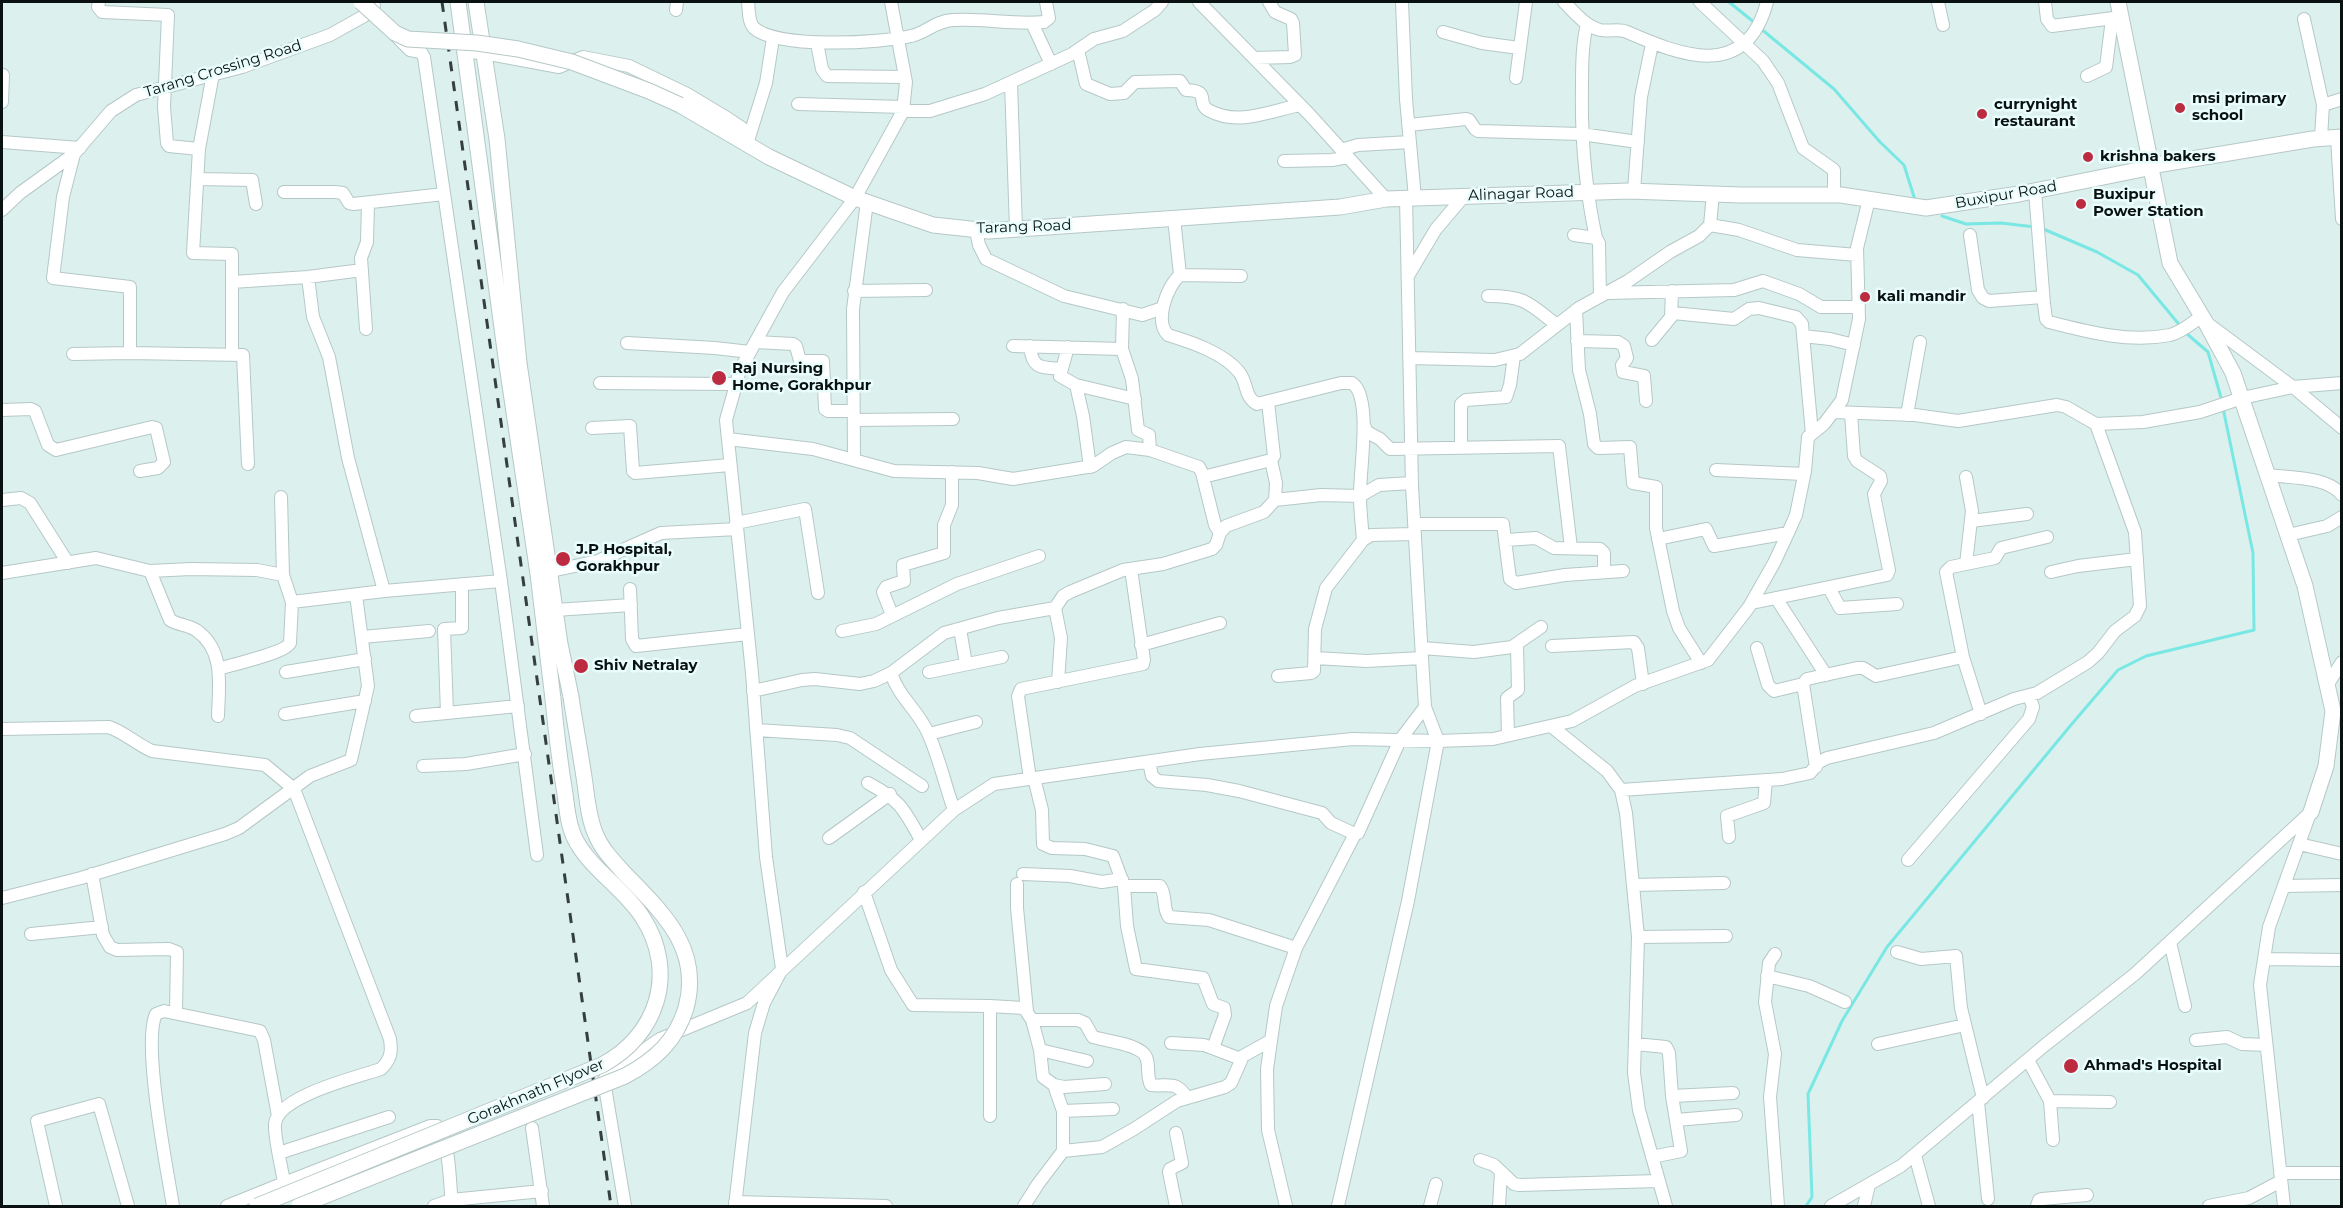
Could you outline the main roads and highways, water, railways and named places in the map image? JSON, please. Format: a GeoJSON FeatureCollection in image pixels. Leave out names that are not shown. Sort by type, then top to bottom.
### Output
{"type":"FeatureCollection","features":[{"type":"Feature","properties":{"kind":"main road"},"geometry":{"type":"LineString","coordinates":[[458,2],[507,365],[544,573]]}},
{"type":"Feature","properties":{"kind":"main road"},"geometry":{"type":"LineString","coordinates":[[476,2],[497,139],[519,363],[544,573]]}},
{"type":"Feature","properties":{"kind":"main road"},"geometry":{"type":"LineString","coordinates":[[2118,2],[2116,18],[2170,263],[2233,373],[2305,586],[2333,711],[2326,766],[2311,812]]}},
{"type":"Feature","properties":{"kind":"main road","name":"Tarang Road"},"geometry":{"type":"LineString","coordinates":[[367,3],[395,33],[408,39],[508,47],[572,62],[650,91],[680,105],[741,141],[861,200],[933,225],[989,231],[1174,218]]}},
{"type":"Feature","properties":{"kind":"main road","name":"Buxipur Road"},"geometry":{"type":"LineString","coordinates":[[1869,199],[1926,208],[2035,191],[2224,152],[2321,138],[2339,138]]}},
{"type":"Feature","properties":{"kind":"main road","name":"Alinagar Road"},"geometry":{"type":"LineString","coordinates":[[1174,218],[1340,207],[1386,199],[1586,192],[1834,195],[1869,199]]}},
{"type":"Feature","properties":{"kind":"main road","name":"Gorakhnath Flyover"},"geometry":{"type":"LineString","coordinates":[[299,1206],[625,1076],[653,1060],[679,1029],[690,987],[685,952],[671,922],[618,866],[596,836],[555,610],[544,573]]}},
{"type":"Feature","properties":{"kind":"main road","name":"Gorakhnath Flyover"},"geometry":{"type":"LineString","coordinates":[[257,1206],[602,1065],[626,1050],[643,1032],[655,1006],[660,972],[653,937],[643,918],[629,900],[587,858],[569,824],[549,674],[544,573]]}},
{"type":"Feature","properties":{"kind":"waterway"},"geometry":{"type":"LineString","coordinates":[[1729,2],[1755,23]]}},
{"type":"Feature","properties":{"kind":"waterway"},"geometry":{"type":"LineString","coordinates":[[1760,28],[1834,89],[1880,142],[1904,165],[1915,200]]}},
{"type":"Feature","properties":{"kind":"waterway"},"geometry":{"type":"LineString","coordinates":[[1942,216],[1966,224],[2001,223],[2035,227]]}},
{"type":"Feature","properties":{"kind":"waterway"},"geometry":{"type":"LineString","coordinates":[[2041,228],[2097,252],[2138,275],[2182,328]]}},
{"type":"Feature","properties":{"kind":"waterway"},"geometry":{"type":"LineString","coordinates":[[2186,333],[2208,352],[2222,401]]}},
{"type":"Feature","properties":{"kind":"waterway"},"geometry":{"type":"LineString","coordinates":[[1806,1206],[1812,1197],[1808,1094],[1842,1021],[1887,947],[2118,670],[2146,656],[2254,630],[2253,553],[2223,408]]}},
{"type":"Feature","properties":{"kind":"railway"},"geometry":{"type":"LineString","coordinates":[[442,2],[611,1206]]}},
{"type":"Feature","properties":{"kind":"place","name":"msi primary school"},"geometry":{"type":"Point","coordinates":[2180,108]}},
{"type":"Feature","properties":{"kind":"place","name":"currynight restaurant"},"geometry":{"type":"Point","coordinates":[1982,114]}},
{"type":"Feature","properties":{"kind":"place","name":"krishna bakers"},"geometry":{"type":"Point","coordinates":[2088,157]}},
{"type":"Feature","properties":{"kind":"place","name":"Buxipur Power Station"},"geometry":{"type":"Point","coordinates":[2081,204]}},
{"type":"Feature","properties":{"kind":"place","name":"kali mandir"},"geometry":{"type":"Point","coordinates":[1865,297]}},
{"type":"Feature","properties":{"kind":"place","name":"Raj Nursing Home, Gorakhpur"},"geometry":{"type":"Point","coordinates":[719,378]}},
{"type":"Feature","properties":{"kind":"place","name":"J.P Hospital, Gorakhpur"},"geometry":{"type":"Point","coordinates":[563,559]}},
{"type":"Feature","properties":{"kind":"place","name":"Shiv Netralay"},"geometry":{"type":"Point","coordinates":[581,666]}},
{"type":"Feature","properties":{"kind":"place","name":"Ahmad's Hospital"},"geometry":{"type":"Point","coordinates":[2071,1066]}}]}
